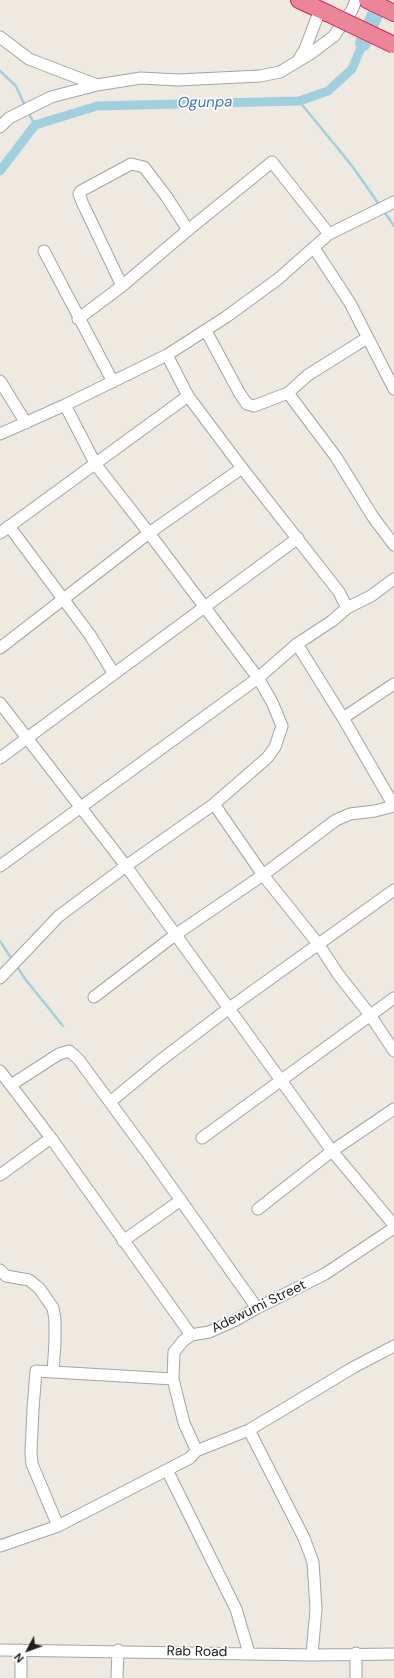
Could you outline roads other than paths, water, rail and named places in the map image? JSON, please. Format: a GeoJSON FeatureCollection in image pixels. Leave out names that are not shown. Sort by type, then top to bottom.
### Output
{"type":"FeatureCollection","features":[{"type":"Feature","properties":{"kind":"highway"},"geometry":{"type":"LineString","coordinates":[[299,0],[394,45]]}},
{"type":"Feature","properties":{"kind":"highway"},"geometry":{"type":"LineString","coordinates":[[367,0],[394,13]]}},
{"type":"Feature","properties":{"kind":"street"},"geometry":{"type":"LineString","coordinates":[[0,127],[9,118],[51,97],[92,86],[141,78],[178,80],[260,76],[280,72],[296,63],[334,36],[352,10],[356,0]]}},
{"type":"Feature","properties":{"kind":"street"},"geometry":{"type":"LineString","coordinates":[[296,63],[302,55],[323,11]]}},
{"type":"Feature","properties":{"kind":"street"},"geometry":{"type":"LineString","coordinates":[[0,38],[29,59],[92,86]]}},
{"type":"Feature","properties":{"kind":"street"},"geometry":{"type":"LineString","coordinates":[[78,319],[122,286],[272,162],[329,234]]}},
{"type":"Feature","properties":{"kind":"street"},"geometry":{"type":"LineString","coordinates":[[122,286],[82,202],[79,194],[81,190],[131,164],[144,167],[166,196],[188,230]]}},
{"type":"Feature","properties":{"kind":"street"},"geometry":{"type":"LineString","coordinates":[[0,434],[65,405],[167,355],[206,331],[278,279],[329,234],[390,204]]}},
{"type":"Feature","properties":{"kind":"street"},"geometry":{"type":"LineString","coordinates":[[314,248],[350,303],[394,389]]}},
{"type":"Feature","properties":{"kind":"street"},"geometry":{"type":"LineString","coordinates":[[44,251],[78,319],[113,382]]}},
{"type":"Feature","properties":{"kind":"street"},"geometry":{"type":"LineString","coordinates":[[206,331],[247,404],[254,406],[288,393],[308,374],[367,338]]}},
{"type":"Feature","properties":{"kind":"street"},"geometry":{"type":"LineString","coordinates":[[167,355],[188,396],[242,468],[340,592],[347,608]]}},
{"type":"Feature","properties":{"kind":"street"},"geometry":{"type":"LineString","coordinates":[[0,381],[26,423]]}},
{"type":"Feature","properties":{"kind":"street"},"geometry":{"type":"LineString","coordinates":[[288,393],[336,457],[373,517],[394,545]]}},
{"type":"Feature","properties":{"kind":"street"},"geometry":{"type":"LineString","coordinates":[[0,533],[96,465],[188,396]]}},
{"type":"Feature","properties":{"kind":"street"},"geometry":{"type":"LineString","coordinates":[[1,976],[59,916],[126,866],[214,804],[267,758],[275,747],[282,726],[272,702],[258,678],[96,465],[65,405]]}},
{"type":"Feature","properties":{"kind":"street"},"geometry":{"type":"LineString","coordinates":[[0,648],[63,601],[149,533],[242,468]]}},
{"type":"Feature","properties":{"kind":"street"},"geometry":{"type":"LineString","coordinates":[[9,526],[63,601],[90,635],[114,674]]}},
{"type":"Feature","properties":{"kind":"street"},"geometry":{"type":"LineString","coordinates":[[0,758],[298,538]]}},
{"type":"Feature","properties":{"kind":"street"},"geometry":{"type":"LineString","coordinates":[[0,866],[258,678],[296,644],[332,621],[347,608],[371,596],[394,578]]}},
{"type":"Feature","properties":{"kind":"street"},"geometry":{"type":"LineString","coordinates":[[94,997],[175,935],[263,875],[336,820],[350,814],[375,811],[394,806],[343,718],[296,644]]}},
{"type":"Feature","properties":{"kind":"street"},"geometry":{"type":"LineString","coordinates":[[343,718],[394,684]]}},
{"type":"Feature","properties":{"kind":"street"},"geometry":{"type":"LineString","coordinates":[[0,702],[126,866],[332,1151],[394,1224]]}},
{"type":"Feature","properties":{"kind":"street"},"geometry":{"type":"LineString","coordinates":[[214,804],[263,875],[319,945],[338,974],[370,1015],[394,1051]]}},
{"type":"Feature","properties":{"kind":"street"},"geometry":{"type":"LineString","coordinates":[[110,1102],[161,1060],[228,1009],[394,890]]}},
{"type":"Feature","properties":{"kind":"street"},"geometry":{"type":"LineString","coordinates":[[202,1138],[394,998]]}},
{"type":"Feature","properties":{"kind":"street"},"geometry":{"type":"LineString","coordinates":[[11,1085],[59,1054],[69,1051],[79,1060],[181,1200],[257,1308]]}},
{"type":"Feature","properties":{"kind":"street"},"geometry":{"type":"LineString","coordinates":[[0,1071],[52,1138],[123,1241],[191,1334],[174,1352],[173,1379],[184,1423],[196,1451]]}},
{"type":"Feature","properties":{"kind":"street"},"geometry":{"type":"LineString","coordinates":[[258,1209],[332,1151],[394,1109]]}},
{"type":"Feature","properties":{"kind":"street"},"geometry":{"type":"LineString","coordinates":[[0,1175],[52,1138]]}},
{"type":"Feature","properties":{"kind":"street"},"geometry":{"type":"LineString","coordinates":[[123,1241],[181,1200]]}},
{"type":"Feature","properties":{"kind":"street","name":"Adewumi Street"},"geometry":{"type":"LineString","coordinates":[[191,1334],[209,1332],[234,1321],[325,1274],[394,1228]]}},
{"type":"Feature","properties":{"kind":"street"},"geometry":{"type":"LineString","coordinates":[[0,1270],[6,1276],[29,1280],[39,1288],[53,1308],[55,1320],[55,1343],[53,1372]]}},
{"type":"Feature","properties":{"kind":"street"},"geometry":{"type":"LineString","coordinates":[[0,1546],[58,1526],[190,1458],[196,1451],[249,1430],[354,1367],[394,1346]]}},
{"type":"Feature","properties":{"kind":"street"},"geometry":{"type":"LineString","coordinates":[[58,1526],[32,1464],[31,1452],[36,1371],[173,1379]]}},
{"type":"Feature","properties":{"kind":"street"},"geometry":{"type":"LineString","coordinates":[[249,1430],[304,1538],[313,1562],[316,1580],[316,1609],[312,1655]]}},
{"type":"Feature","properties":{"kind":"street"},"geometry":{"type":"LineString","coordinates":[[167,1470],[236,1609],[249,1653]]}},
{"type":"Feature","properties":{"kind":"street","name":"Rab Road"},"geometry":{"type":"LineString","coordinates":[[0,1650],[118,1650],[312,1655],[356,1653],[394,1654]]}},
{"type":"Feature","properties":{"kind":"street"},"geometry":{"type":"LineString","coordinates":[[22,1650],[22,1678]]}},
{"type":"Feature","properties":{"kind":"street"},"geometry":{"type":"LineString","coordinates":[[117,1678],[118,1650]]}},
{"type":"Feature","properties":{"kind":"street"},"geometry":{"type":"LineString","coordinates":[[356,1653],[356,1678]]}},
{"type":"Feature","properties":{"kind":"waterway","name":"Ogunpa"},"geometry":{"type":"LineString","coordinates":[[363,43],[381,0]]}},
{"type":"Feature","properties":{"kind":"waterway","name":"Ogunpa"},"geometry":{"type":"LineString","coordinates":[[0,171],[35,125],[97,106],[299,101],[328,91],[352,69],[363,43]]}},
{"type":"Feature","properties":{"kind":"waterway"},"geometry":{"type":"LineString","coordinates":[[0,71],[16,86],[25,106]]}},
{"type":"Feature","properties":{"kind":"waterway"},"geometry":{"type":"LineString","coordinates":[[299,101],[353,167],[380,206]]}},
{"type":"Feature","properties":{"kind":"waterway"},"geometry":{"type":"LineString","coordinates":[[28,112],[35,125]]}},
{"type":"Feature","properties":{"kind":"waterway"},"geometry":{"type":"LineString","coordinates":[[383,210],[394,226]]}},
{"type":"Feature","properties":{"kind":"waterway"},"geometry":{"type":"LineString","coordinates":[[0,941],[13,961]]}},
{"type":"Feature","properties":{"kind":"waterway"},"geometry":{"type":"LineString","coordinates":[[16,965],[26,980],[63,1026]]}}]}
